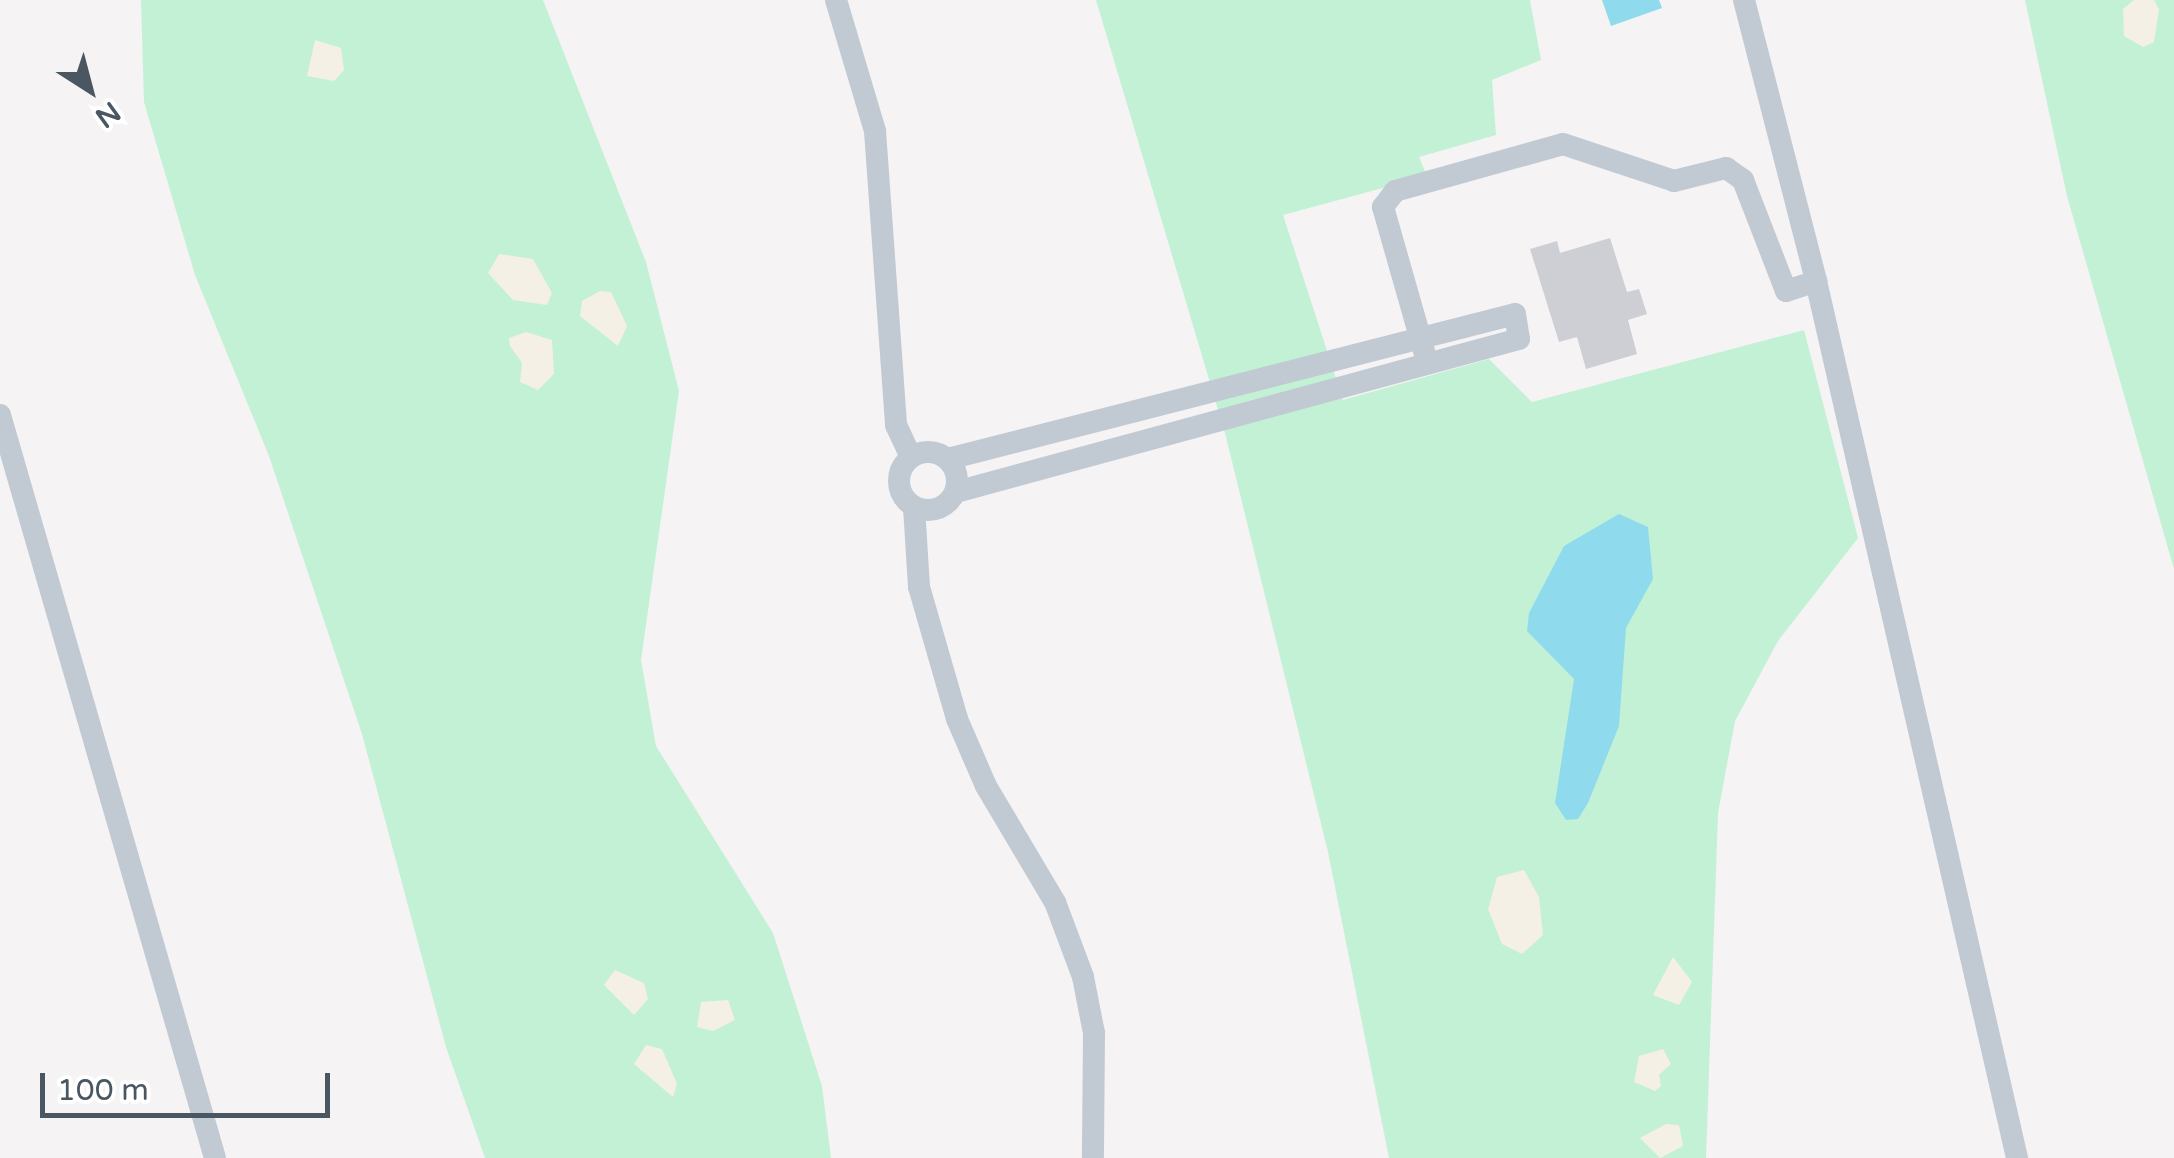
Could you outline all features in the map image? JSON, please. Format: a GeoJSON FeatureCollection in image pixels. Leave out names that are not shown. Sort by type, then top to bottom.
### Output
{"type":"FeatureCollection","features":[{"type":"Feature","properties":{"kind":"street"},"geometry":{"type":"LineString","coordinates":[[836,0],[875,131],[896,424],[911,457],[899,487],[914,507],[919,587],[957,718],[986,786],[1055,902],[1084,977],[1094,1033],[1093,1158]]}},
{"type":"Feature","properties":{"kind":"street"},"geometry":{"type":"LineString","coordinates":[[1744,0],[1816,281],[2017,1158]]}},
{"type":"Feature","properties":{"kind":"street"},"geometry":{"type":"LineString","coordinates":[[1428,364],[1384,207],[1395,190],[1563,144],[1674,180],[1726,168],[1743,180],[1786,291],[1816,281]]}},
{"type":"Feature","properties":{"kind":"street"},"geometry":{"type":"LineString","coordinates":[[911,457],[934,452],[948,459],[1205,397],[1515,314],[1519,339],[956,492],[938,509],[914,507]]}},
{"type":"Feature","properties":{"kind":"street"},"geometry":{"type":"LineString","coordinates":[[1205,397],[1212,423]]}},
{"type":"Feature","properties":{"kind":"street"},"geometry":{"type":"LineString","coordinates":[[0,415],[215,1158]]}},
{"type":"Feature","properties":{"kind":"street"},"geometry":{"type":"LineString","coordinates":[[948,459],[956,492]]}},
{"type":"Feature","properties":{"kind":"green space"},"geometry":{"type":"Polygon","coordinates":[[[141,0],[543,0],[646,262],[679,391],[641,660],[656,746],[773,933],[822,1086],[831,1158],[485,1158],[446,1047],[362,734],[269,456],[195,275],[144,102],[141,0]]]}},
{"type":"Feature","properties":{"kind":"green space"},"geometry":{"type":"Polygon","coordinates":[[[1096,0],[1530,0],[1541,60],[1492,80],[1496,135],[1419,157],[1427,176],[1283,215],[1343,400],[1489,359],[1532,402],[1804,330],[1858,538],[1778,641],[1735,721],[1718,813],[1706,1158],[1389,1158],[1328,852],[1225,433],[1096,0]]]}},
{"type":"Feature","properties":{"kind":"green space"},"geometry":{"type":"Polygon","coordinates":[[[2025,0],[2174,0],[2174,569],[2067,196],[2025,0]]]}},
{"type":"Feature","properties":{"kind":"sand"},"geometry":{"type":"Polygon","coordinates":[[[2134,0],[2154,0],[2159,9],[2154,42],[2143,47],[2124,36],[2123,9],[2134,0]]]}},
{"type":"Feature","properties":{"kind":"sand"},"geometry":{"type":"Polygon","coordinates":[[[315,40],[341,48],[344,70],[334,81],[307,76],[315,40]]]}},
{"type":"Feature","properties":{"kind":"sand"},"geometry":{"type":"Polygon","coordinates":[[[499,254],[533,259],[552,293],[547,305],[513,300],[488,273],[499,254]]]}},
{"type":"Feature","properties":{"kind":"sand"},"geometry":{"type":"Polygon","coordinates":[[[600,291],[611,292],[627,326],[618,346],[580,316],[582,301],[600,291]]]}},
{"type":"Feature","properties":{"kind":"sand"},"geometry":{"type":"Polygon","coordinates":[[[526,332],[552,340],[554,374],[538,390],[520,382],[522,363],[510,346],[509,338],[526,332]]]}},
{"type":"Feature","properties":{"kind":"sand"},"geometry":{"type":"Polygon","coordinates":[[[1524,870],[1539,897],[1543,935],[1522,954],[1502,944],[1488,909],[1497,877],[1524,870]]]}},
{"type":"Feature","properties":{"kind":"sand"},"geometry":{"type":"Polygon","coordinates":[[[1673,957],[1692,982],[1679,1005],[1653,995],[1673,957]]]}},
{"type":"Feature","properties":{"kind":"sand"},"geometry":{"type":"Polygon","coordinates":[[[615,970],[644,983],[648,999],[634,1015],[604,985],[615,970]]]}},
{"type":"Feature","properties":{"kind":"sand"},"geometry":{"type":"Polygon","coordinates":[[[728,1000],[735,1020],[713,1031],[697,1027],[701,1002],[728,1000]]]}},
{"type":"Feature","properties":{"kind":"sand"},"geometry":{"type":"Polygon","coordinates":[[[646,1045],[662,1049],[677,1084],[673,1097],[634,1064],[646,1045]]]}},
{"type":"Feature","properties":{"kind":"sand"},"geometry":{"type":"Polygon","coordinates":[[[1663,1049],[1671,1064],[1659,1075],[1661,1086],[1655,1091],[1634,1082],[1639,1056],[1663,1049]]]}},
{"type":"Feature","properties":{"kind":"sand"},"geometry":{"type":"Polygon","coordinates":[[[1666,1124],[1679,1125],[1683,1146],[1660,1158],[1640,1138],[1666,1124]]]}},
{"type":"Feature","properties":{"kind":"water"},"geometry":{"type":"Polygon","coordinates":[[[1602,0],[1659,0],[1662,8],[1611,26],[1602,0]]]}},
{"type":"Feature","properties":{"kind":"water"},"geometry":{"type":"Polygon","coordinates":[[[1619,514],[1648,527],[1653,579],[1626,628],[1619,726],[1588,803],[1578,819],[1566,820],[1555,803],[1574,679],[1527,631],[1529,613],[1564,546],[1619,514]]]}},
{"type":"Feature","properties":{"kind":"building"},"geometry":{"type":"Polygon","coordinates":[[[1610,238],[1627,292],[1639,289],[1647,314],[1628,320],[1637,354],[1586,369],[1577,337],[1559,342],[1530,249],[1557,241],[1560,253],[1610,238]]]}}]}
